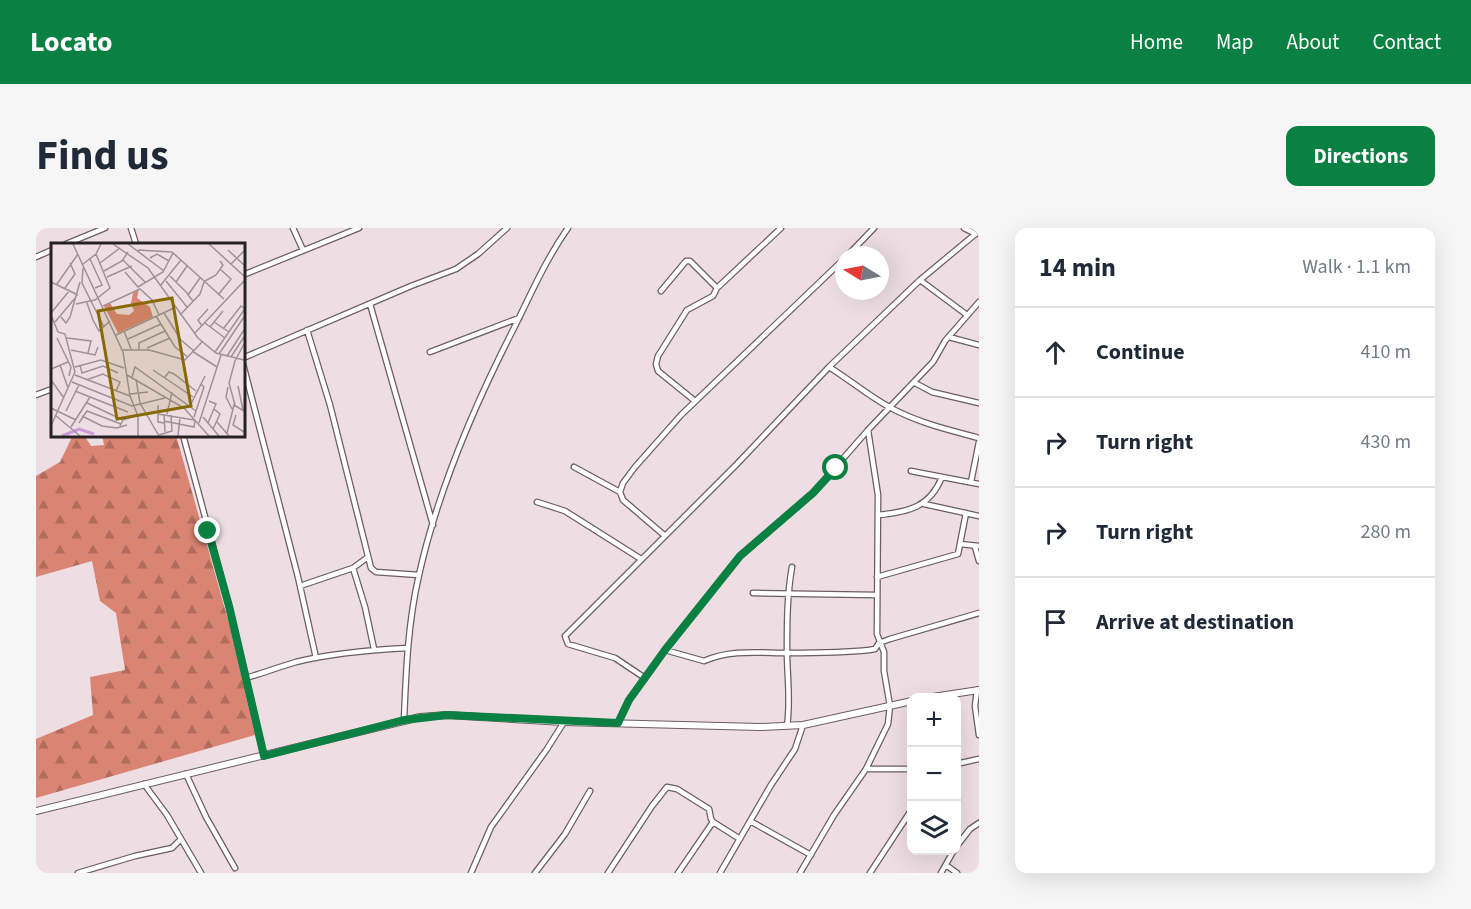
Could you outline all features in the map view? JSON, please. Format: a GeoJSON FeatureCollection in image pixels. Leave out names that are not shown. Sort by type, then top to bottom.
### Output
{"type":"FeatureCollection","features":[{"type":"Feature","properties":{"kind":"main road"},"geometry":{"type":"LineString","coordinates":[[958,693],[978,690]]}},
{"type":"Feature","properties":{"kind":"main road"},"geometry":{"type":"LineString","coordinates":[[36,811],[404,720],[447,715],[564,722],[787,726],[803,725],[907,701]]}},
{"type":"Feature","properties":{"kind":"street"},"geometry":{"type":"LineString","coordinates":[[68,243],[105,228]]}},
{"type":"Feature","properties":{"kind":"street"},"geometry":{"type":"LineString","coordinates":[[131,228],[136,243]]}},
{"type":"Feature","properties":{"kind":"street"},"geometry":{"type":"LineString","coordinates":[[293,228],[303,250]]}},
{"type":"Feature","properties":{"kind":"street"},"geometry":{"type":"LineString","coordinates":[[244,275],[359,228]]}},
{"type":"Feature","properties":{"kind":"street"},"geometry":{"type":"LineString","coordinates":[[244,358],[464,264],[507,228]]}},
{"type":"Feature","properties":{"kind":"street"},"geometry":{"type":"LineString","coordinates":[[404,720],[407,648],[419,575],[442,495],[469,424],[519,318],[555,247],[568,228]]}},
{"type":"Feature","properties":{"kind":"street"},"geometry":{"type":"LineString","coordinates":[[695,401],[658,371],[656,364],[658,356],[687,310],[712,296],[717,288],[781,228]]}},
{"type":"Feature","properties":{"kind":"street"},"geometry":{"type":"LineString","coordinates":[[857,246],[874,228]]}},
{"type":"Feature","properties":{"kind":"street"},"geometry":{"type":"LineString","coordinates":[[964,228],[977,232]]}},
{"type":"Feature","properties":{"kind":"street"},"geometry":{"type":"LineString","coordinates":[[645,678],[621,661],[568,644],[565,639],[566,633],[736,465],[829,367],[920,280],[977,232]]}},
{"type":"Feature","properties":{"kind":"street"},"geometry":{"type":"LineString","coordinates":[[36,257],[51,250]]}},
{"type":"Feature","properties":{"kind":"street"},"geometry":{"type":"LineString","coordinates":[[661,291],[686,261],[690,261],[717,288]]}},
{"type":"Feature","properties":{"kind":"street"},"geometry":{"type":"LineString","coordinates":[[664,535],[623,500],[620,492],[623,483],[695,401],[835,268]]}},
{"type":"Feature","properties":{"kind":"street"},"geometry":{"type":"LineString","coordinates":[[920,280],[967,315]]}},
{"type":"Feature","properties":{"kind":"street"},"geometry":{"type":"LineString","coordinates":[[618,723],[629,700],[665,650],[740,556],[813,493],[868,430],[915,383],[933,362],[945,341],[979,302]]}},
{"type":"Feature","properties":{"kind":"street"},"geometry":{"type":"LineString","coordinates":[[370,304],[433,525]]}},
{"type":"Feature","properties":{"kind":"street"},"geometry":{"type":"LineString","coordinates":[[430,352],[519,318]]}},
{"type":"Feature","properties":{"kind":"street"},"geometry":{"type":"LineString","coordinates":[[307,330],[328,396],[372,568],[376,572],[419,575]]}},
{"type":"Feature","properties":{"kind":"street"},"geometry":{"type":"LineString","coordinates":[[949,337],[979,345]]}},
{"type":"Feature","properties":{"kind":"street"},"geometry":{"type":"LineString","coordinates":[[829,367],[890,408],[935,427],[979,440],[971,482]]}},
{"type":"Feature","properties":{"kind":"street"},"geometry":{"type":"LineString","coordinates":[[244,368],[300,586],[316,658]]}},
{"type":"Feature","properties":{"kind":"street"},"geometry":{"type":"LineString","coordinates":[[915,383],[932,392],[979,403]]}},
{"type":"Feature","properties":{"kind":"street"},"geometry":{"type":"LineString","coordinates":[[36,395],[51,389]]}},
{"type":"Feature","properties":{"kind":"street"},"geometry":{"type":"LineString","coordinates":[[800,873],[834,815],[866,769],[888,724],[890,706],[886,692],[884,652],[877,634],[878,495],[868,430]]}},
{"type":"Feature","properties":{"kind":"street"},"geometry":{"type":"LineString","coordinates":[[183,436],[264,756]]}},
{"type":"Feature","properties":{"kind":"street"},"geometry":{"type":"LineString","coordinates":[[574,467],[620,492]]}},
{"type":"Feature","properties":{"kind":"street"},"geometry":{"type":"LineString","coordinates":[[911,471],[979,484]]}},
{"type":"Feature","properties":{"kind":"street"},"geometry":{"type":"LineString","coordinates":[[924,504],[937,488],[942,477]]}},
{"type":"Feature","properties":{"kind":"street"},"geometry":{"type":"LineString","coordinates":[[537,502],[565,512],[641,559]]}},
{"type":"Feature","properties":{"kind":"street"},"geometry":{"type":"LineString","coordinates":[[878,515],[924,504],[979,516]]}},
{"type":"Feature","properties":{"kind":"street"},"geometry":{"type":"LineString","coordinates":[[877,577],[958,554],[966,513]]}},
{"type":"Feature","properties":{"kind":"street"},"geometry":{"type":"LineString","coordinates":[[960,544],[977,547],[979,561]]}},
{"type":"Feature","properties":{"kind":"street"},"geometry":{"type":"LineString","coordinates":[[300,586],[353,568],[368,557]]}},
{"type":"Feature","properties":{"kind":"street"},"geometry":{"type":"LineString","coordinates":[[787,726],[790,709],[787,653],[788,594],[792,567]]}},
{"type":"Feature","properties":{"kind":"street"},"geometry":{"type":"LineString","coordinates":[[353,568],[365,607],[374,650]]}},
{"type":"Feature","properties":{"kind":"street"},"geometry":{"type":"LineString","coordinates":[[753,593],[876,595]]}},
{"type":"Feature","properties":{"kind":"street"},"geometry":{"type":"LineString","coordinates":[[665,650],[705,661],[717,656],[750,652],[868,650],[875,649],[879,643],[979,614]]}},
{"type":"Feature","properties":{"kind":"street"},"geometry":{"type":"LineString","coordinates":[[246,678],[316,658],[407,648]]}},
{"type":"Feature","properties":{"kind":"street"},"geometry":{"type":"LineString","coordinates":[[978,690],[975,706],[979,735]]}},
{"type":"Feature","properties":{"kind":"street"},"geometry":{"type":"LineString","coordinates":[[471,873],[491,827],[564,722]]}},
{"type":"Feature","properties":{"kind":"street"},"geometry":{"type":"LineString","coordinates":[[720,873],[795,749],[803,725]]}},
{"type":"Feature","properties":{"kind":"street"},"geometry":{"type":"LineString","coordinates":[[961,763],[979,759]]}},
{"type":"Feature","properties":{"kind":"street"},"geometry":{"type":"LineString","coordinates":[[866,769],[907,769]]}},
{"type":"Feature","properties":{"kind":"street"},"geometry":{"type":"LineString","coordinates":[[186,774],[206,817],[235,868]]}},
{"type":"Feature","properties":{"kind":"street"},"geometry":{"type":"LineString","coordinates":[[144,784],[167,815],[201,873]]}},
{"type":"Feature","properties":{"kind":"street"},"geometry":{"type":"LineString","coordinates":[[608,873],[667,787],[677,789],[709,808],[713,822],[740,839]]}},
{"type":"Feature","properties":{"kind":"street"},"geometry":{"type":"LineString","coordinates":[[536,873],[565,834],[590,791]]}},
{"type":"Feature","properties":{"kind":"street"},"geometry":{"type":"LineString","coordinates":[[870,873],[907,816]]}},
{"type":"Feature","properties":{"kind":"street"},"geometry":{"type":"LineString","coordinates":[[750,821],[811,855]]}},
{"type":"Feature","properties":{"kind":"street"},"geometry":{"type":"LineString","coordinates":[[678,873],[713,822]]}},
{"type":"Feature","properties":{"kind":"street"},"geometry":{"type":"LineString","coordinates":[[961,842],[979,823]]}},
{"type":"Feature","properties":{"kind":"street"},"geometry":{"type":"LineString","coordinates":[[78,873],[89,872],[135,856],[172,848],[181,839]]}},
{"type":"Feature","properties":{"kind":"street"},"geometry":{"type":"LineString","coordinates":[[941,873],[952,855]]}},
{"type":"Feature","properties":{"kind":"street"},"geometry":{"type":"LineString","coordinates":[[946,865],[957,873]]}},
{"type":"Feature","properties":{"kind":"green space"},"geometry":{"type":"Polygon","coordinates":[[[73,436],[85,436],[91,446],[104,445],[102,436],[176,436],[230,627],[255,735],[36,798],[36,739],[93,715],[90,677],[125,670],[116,613],[100,601],[92,561],[36,577],[36,476],[60,462],[73,436]]]}},
{"type":"Feature","properties":{"kind":"route"},"geometry":{"type":"LineString","coordinates":[[208,531],[229,606],[264,756],[420,717],[447,715],[618,723],[629,700],[665,650],[740,556],[813,493],[836,468]]}}]}
